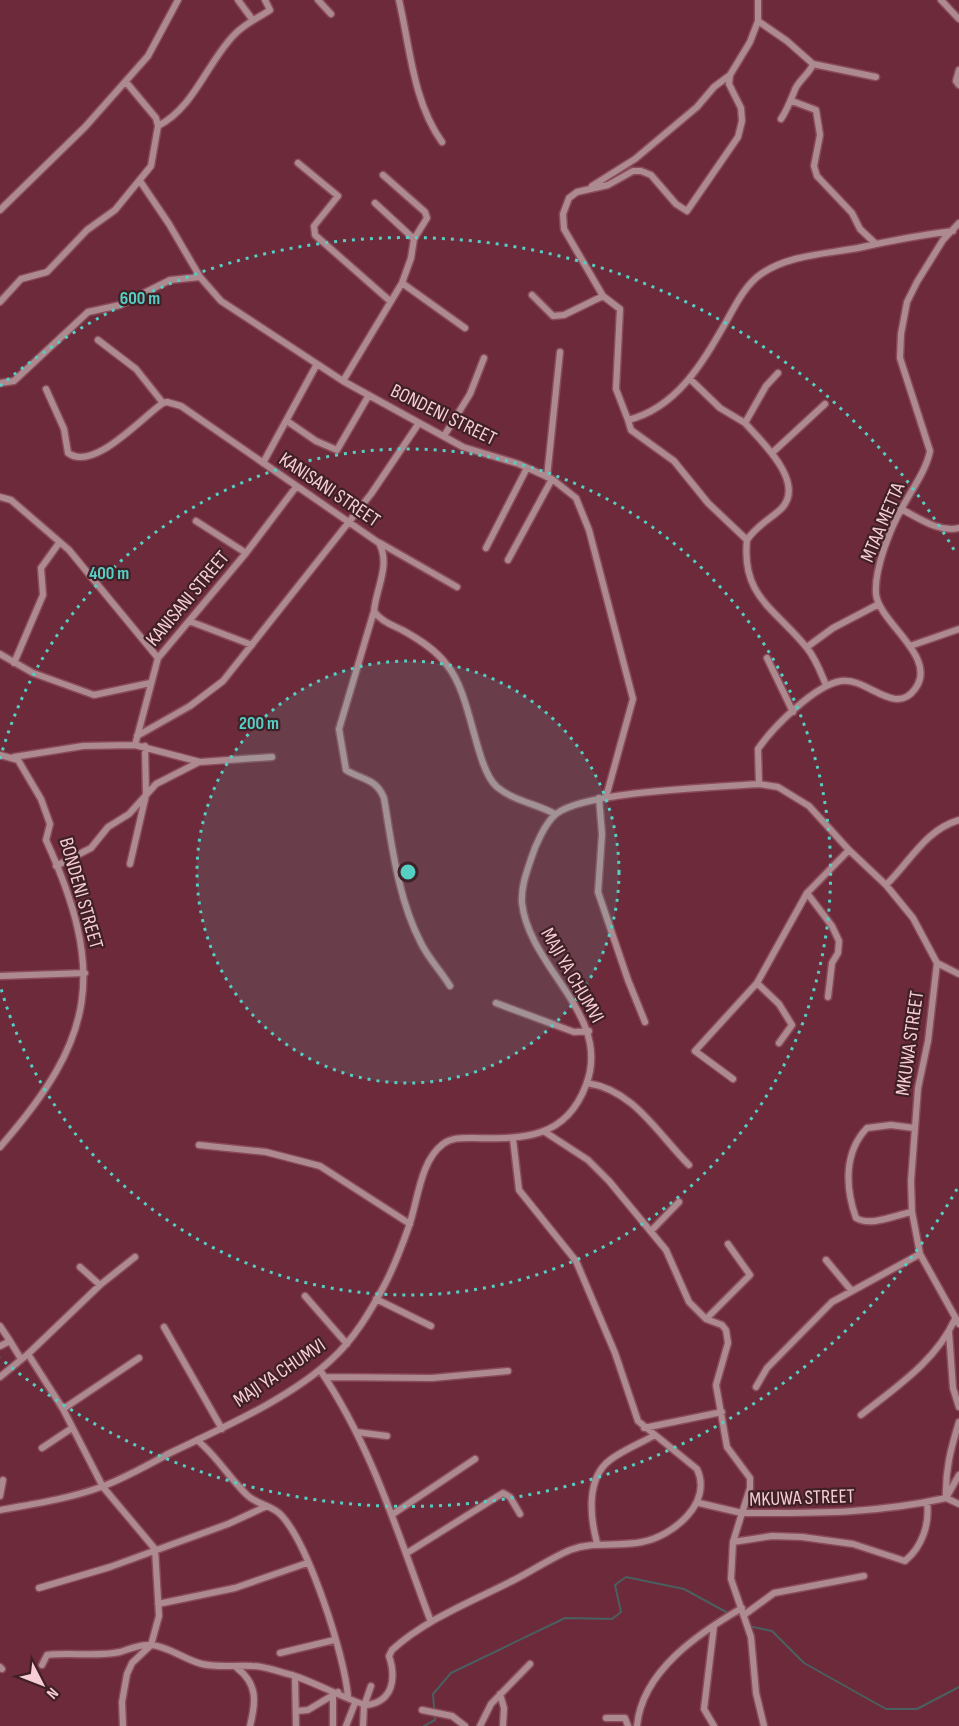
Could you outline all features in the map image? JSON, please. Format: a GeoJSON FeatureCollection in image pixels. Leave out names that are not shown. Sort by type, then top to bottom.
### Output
{"type":"FeatureCollection","features":[{"type":"Feature","properties":{"kind":"street"},"geometry":{"type":"LineString","coordinates":[[0,210],[85,127],[126,82],[152,51],[178,0]]}},
{"type":"Feature","properties":{"kind":"street"},"geometry":{"type":"LineString","coordinates":[[238,0],[252,19]]}},
{"type":"Feature","properties":{"kind":"street"},"geometry":{"type":"LineString","coordinates":[[158,126],[176,116],[234,35],[252,19],[270,10],[265,0]]}},
{"type":"Feature","properties":{"kind":"street"},"geometry":{"type":"LineString","coordinates":[[318,0],[331,14]]}},
{"type":"Feature","properties":{"kind":"street"},"geometry":{"type":"LineString","coordinates":[[399,0],[423,105],[429,123],[442,142]]}},
{"type":"Feature","properties":{"kind":"street"},"geometry":{"type":"LineString","coordinates":[[591,187],[634,159],[697,107],[714,87],[730,75],[743,56],[758,21],[758,0]]}},
{"type":"Feature","properties":{"kind":"street"},"geometry":{"type":"LineString","coordinates":[[942,0],[959,19]]}},
{"type":"Feature","properties":{"kind":"street"},"geometry":{"type":"LineString","coordinates":[[758,21],[787,41],[813,64],[876,77]]}},
{"type":"Feature","properties":{"kind":"street"},"geometry":{"type":"LineString","coordinates":[[781,119],[792,101],[794,92],[810,73],[813,64]]}},
{"type":"Feature","properties":{"kind":"street"},"geometry":{"type":"LineString","coordinates":[[959,70],[956,81],[959,85]]}},
{"type":"Feature","properties":{"kind":"street"},"geometry":{"type":"LineString","coordinates":[[730,75],[729,84],[741,108],[742,121],[738,137],[687,211],[676,204],[646,172],[633,171],[608,185],[577,192],[569,198],[565,205],[562,222],[603,296],[620,309],[616,389],[632,430],[674,461],[708,503],[747,540]]}},
{"type":"Feature","properties":{"kind":"street"},"geometry":{"type":"LineString","coordinates":[[0,302],[21,279],[47,272],[87,230],[115,210],[152,163],[158,126],[152,111],[126,82]]}},
{"type":"Feature","properties":{"kind":"street"},"geometry":{"type":"LineString","coordinates":[[792,101],[816,110],[820,135],[814,166],[817,176],[852,213],[860,229],[876,244]]}},
{"type":"Feature","properties":{"kind":"street"},"geometry":{"type":"LineString","coordinates":[[298,163],[338,196],[314,226],[315,235],[390,301]]}},
{"type":"Feature","properties":{"kind":"street"},"geometry":{"type":"LineString","coordinates":[[343,381],[402,284],[411,258],[414,239],[427,215],[383,175]]}},
{"type":"Feature","properties":{"kind":"street","name":"BONDENI STREET"},"geometry":{"type":"LineString","coordinates":[[140,181],[169,224],[200,277],[221,301],[343,381],[444,436],[489,457],[527,468],[549,478],[576,498],[585,516],[633,699],[603,798]]}},
{"type":"Feature","properties":{"kind":"street"},"geometry":{"type":"LineString","coordinates":[[375,203],[414,239]]}},
{"type":"Feature","properties":{"kind":"street","name":"MTAA METTA"},"geometry":{"type":"LineString","coordinates":[[877,605],[875,584],[880,561],[901,509],[915,487],[930,451],[924,426],[900,358],[907,302],[935,251],[959,223]]}},
{"type":"Feature","properties":{"kind":"street"},"geometry":{"type":"LineString","coordinates":[[628,420],[667,399],[690,380],[700,367],[739,299],[760,274],[784,263],[953,231]]}},
{"type":"Feature","properties":{"kind":"street"},"geometry":{"type":"LineString","coordinates":[[0,383],[14,381],[88,312],[120,305],[170,280],[200,277]]}},
{"type":"Feature","properties":{"kind":"street"},"geometry":{"type":"LineString","coordinates":[[402,284],[465,328]]}},
{"type":"Feature","properties":{"kind":"street"},"geometry":{"type":"LineString","coordinates":[[532,295],[553,316],[564,315],[603,296]]}},
{"type":"Feature","properties":{"kind":"street"},"geometry":{"type":"LineString","coordinates":[[46,389],[64,429],[68,453],[80,458],[110,448],[132,427],[163,404],[136,369],[98,340]]}},
{"type":"Feature","properties":{"kind":"street"},"geometry":{"type":"LineString","coordinates":[[508,560],[549,478],[560,352]]}},
{"type":"Feature","properties":{"kind":"street"},"geometry":{"type":"LineString","coordinates":[[444,436],[470,394],[484,358]]}},
{"type":"Feature","properties":{"kind":"street","name":"KANISANI STREET"},"geometry":{"type":"LineString","coordinates":[[263,463],[317,364]]}},
{"type":"Feature","properties":{"kind":"street"},"geometry":{"type":"LineString","coordinates":[[745,423],[766,386],[778,373]]}},
{"type":"Feature","properties":{"kind":"street"},"geometry":{"type":"LineString","coordinates":[[690,380],[720,408],[745,423],[783,468],[787,481],[788,499],[782,508],[756,527],[747,540],[745,562],[748,578],[763,600],[807,647],[826,685]]}},
{"type":"Feature","properties":{"kind":"street"},"geometry":{"type":"LineString","coordinates":[[0,390],[8,383]]}},
{"type":"Feature","properties":{"kind":"street"},"geometry":{"type":"LineString","coordinates":[[287,421],[315,441],[337,450],[369,395]]}},
{"type":"Feature","properties":{"kind":"street","name":"KANISANI STREET"},"geometry":{"type":"LineString","coordinates":[[163,404],[167,402],[181,406],[296,487],[349,521],[379,543],[384,552],[385,563],[374,611],[339,729],[342,751],[346,770],[373,781],[380,787],[398,873],[414,927],[422,946],[436,962],[450,986]]}},
{"type":"Feature","properties":{"kind":"street"},"geometry":{"type":"LineString","coordinates":[[772,453],[825,404]]}},
{"type":"Feature","properties":{"kind":"street"},"geometry":{"type":"LineString","coordinates":[[137,736],[212,692],[252,645],[349,521],[419,423]]}},
{"type":"Feature","properties":{"kind":"street"},"geometry":{"type":"LineString","coordinates":[[486,548],[527,468]]}},
{"type":"Feature","properties":{"kind":"street","name":"KANISANI STREET"},"geometry":{"type":"LineString","coordinates":[[135,745],[158,658],[246,553],[296,487]]}},
{"type":"Feature","properties":{"kind":"street"},"geometry":{"type":"LineString","coordinates":[[0,497],[11,500],[69,550],[158,658]]}},
{"type":"Feature","properties":{"kind":"street"},"geometry":{"type":"LineString","coordinates":[[901,509],[942,529],[959,528]]}},
{"type":"Feature","properties":{"kind":"street"},"geometry":{"type":"LineString","coordinates":[[196,522],[246,553]]}},
{"type":"Feature","properties":{"kind":"street"},"geometry":{"type":"LineString","coordinates":[[14,663],[43,595],[40,572],[59,543]]}},
{"type":"Feature","properties":{"kind":"street"},"geometry":{"type":"LineString","coordinates":[[379,543],[457,587]]}},
{"type":"Feature","properties":{"kind":"street"},"geometry":{"type":"LineString","coordinates":[[759,784],[758,749],[793,712],[826,685],[850,681],[860,683],[891,699],[907,698],[915,689],[920,676],[919,662],[910,646],[877,605],[833,628],[807,647]]}},
{"type":"Feature","properties":{"kind":"street"},"geometry":{"type":"LineString","coordinates":[[374,611],[384,621],[428,646],[449,667],[464,697],[482,757],[495,785],[511,796],[555,814],[603,798],[759,784],[778,787],[801,800],[886,885],[913,918],[938,963],[959,974]]}},
{"type":"Feature","properties":{"kind":"street"},"geometry":{"type":"LineString","coordinates":[[189,621],[252,645]]}},
{"type":"Feature","properties":{"kind":"street"},"geometry":{"type":"LineString","coordinates":[[910,646],[959,629]]}},
{"type":"Feature","properties":{"kind":"street"},"geometry":{"type":"LineString","coordinates":[[0,654],[49,680],[94,695],[150,683]]}},
{"type":"Feature","properties":{"kind":"street"},"geometry":{"type":"LineString","coordinates":[[767,658],[793,712]]}},
{"type":"Feature","properties":{"kind":"street"},"geometry":{"type":"LineString","coordinates":[[0,754],[14,757],[83,746],[135,745],[200,762],[272,757]]}},
{"type":"Feature","properties":{"kind":"street"},"geometry":{"type":"LineString","coordinates":[[130,864],[146,795],[145,746]]}},
{"type":"Feature","properties":{"kind":"street","name":"BONDENI STREET"},"geometry":{"type":"LineString","coordinates":[[0,1147],[41,1098],[61,1066],[79,1016],[85,973],[83,944],[46,840],[50,824],[24,767],[14,757]]}},
{"type":"Feature","properties":{"kind":"street"},"geometry":{"type":"LineString","coordinates":[[57,866],[85,853],[108,827],[129,814],[156,784],[200,762]]}},
{"type":"Feature","properties":{"kind":"street"},"geometry":{"type":"LineString","coordinates":[[603,798],[598,892],[645,1023]]}},
{"type":"Feature","properties":{"kind":"street","name":"MAJI YA CHUMVI"},"geometry":{"type":"LineString","coordinates":[[0,1510],[60,1500],[103,1486],[222,1429],[320,1370],[347,1344],[393,1268],[430,1161],[440,1146],[456,1138],[513,1139],[545,1132],[565,1118],[578,1101],[587,1083],[590,1066],[588,1030],[550,970],[526,926],[522,903],[523,883],[535,847],[555,814]]}},
{"type":"Feature","properties":{"kind":"street"},"geometry":{"type":"LineString","coordinates":[[886,885],[932,833],[959,820]]}},
{"type":"Feature","properties":{"kind":"street"},"geometry":{"type":"LineString","coordinates":[[733,1079],[696,1051],[757,982],[807,893],[849,850]]}},
{"type":"Feature","properties":{"kind":"street"},"geometry":{"type":"LineString","coordinates":[[807,893],[832,926],[839,941],[832,963],[828,997]]}},
{"type":"Feature","properties":{"kind":"street","name":"MKUWA STREET"},"geometry":{"type":"LineString","coordinates":[[938,963],[914,1128],[912,1212],[920,1254],[957,1321]]}},
{"type":"Feature","properties":{"kind":"street"},"geometry":{"type":"LineString","coordinates":[[0,975],[85,973]]}},
{"type":"Feature","properties":{"kind":"street"},"geometry":{"type":"LineString","coordinates":[[757,982],[779,1004],[792,1025],[779,1043]]}},
{"type":"Feature","properties":{"kind":"street"},"geometry":{"type":"LineString","coordinates":[[496,1003],[574,1032],[588,1030]]}},
{"type":"Feature","properties":{"kind":"street"},"geometry":{"type":"LineString","coordinates":[[587,1083],[603,1085],[623,1096],[689,1165]]}},
{"type":"Feature","properties":{"kind":"street"},"geometry":{"type":"LineString","coordinates":[[912,1212],[873,1221],[862,1222],[856,1218],[848,1164],[852,1150],[867,1128],[891,1125],[914,1128]]}},
{"type":"Feature","properties":{"kind":"street"},"geometry":{"type":"LineString","coordinates":[[545,1132],[594,1166],[666,1250],[689,1302],[706,1319],[722,1325],[728,1336],[716,1379],[727,1446],[750,1478],[750,1488],[742,1513],[699,1503]]}},
{"type":"Feature","properties":{"kind":"street"},"geometry":{"type":"LineString","coordinates":[[42,1665],[46,1655],[119,1652],[151,1645],[199,1664],[236,1668],[252,1666],[295,1676],[348,1697],[364,1706],[379,1701],[392,1687],[393,1668],[389,1656],[392,1650],[431,1622],[570,1550],[597,1543],[644,1542],[672,1528],[699,1503],[701,1480],[698,1469],[644,1428],[635,1415],[615,1353],[576,1261],[519,1190],[513,1139]]}},
{"type":"Feature","properties":{"kind":"street"},"geometry":{"type":"LineString","coordinates":[[199,1145],[266,1152],[320,1166],[410,1224]]}},
{"type":"Feature","properties":{"kind":"street"},"geometry":{"type":"LineString","coordinates":[[651,1231],[679,1202]]}},
{"type":"Feature","properties":{"kind":"street"},"geometry":{"type":"LineString","coordinates":[[706,1319],[750,1275],[728,1244]]}},
{"type":"Feature","properties":{"kind":"street"},"geometry":{"type":"LineString","coordinates":[[756,1387],[767,1368],[832,1302],[920,1254]]}},
{"type":"Feature","properties":{"kind":"street"},"geometry":{"type":"LineString","coordinates":[[0,1377],[28,1354],[100,1285],[135,1257]]}},
{"type":"Feature","properties":{"kind":"street"},"geometry":{"type":"LineString","coordinates":[[826,1260],[851,1290]]}},
{"type":"Feature","properties":{"kind":"street"},"geometry":{"type":"LineString","coordinates":[[80,1267],[100,1285]]}},
{"type":"Feature","properties":{"kind":"street"},"geometry":{"type":"LineString","coordinates":[[305,1296],[347,1344]]}},
{"type":"Feature","properties":{"kind":"street"},"geometry":{"type":"LineString","coordinates":[[376,1299],[431,1326]]}},
{"type":"Feature","properties":{"kind":"street"},"geometry":{"type":"LineString","coordinates":[[861,1415],[924,1363],[957,1321]]}},
{"type":"Feature","properties":{"kind":"street"},"geometry":{"type":"LineString","coordinates":[[0,1326],[21,1359]]}},
{"type":"Feature","properties":{"kind":"street"},"geometry":{"type":"LineString","coordinates":[[164,1327],[222,1429]]}},
{"type":"Feature","properties":{"kind":"street"},"geometry":{"type":"LineString","coordinates":[[949,1332],[953,1388],[959,1407]]}},
{"type":"Feature","properties":{"kind":"street"},"geometry":{"type":"LineString","coordinates":[[0,1346],[10,1341]]}},
{"type":"Feature","properties":{"kind":"street"},"geometry":{"type":"LineString","coordinates":[[28,1354],[63,1409],[103,1486],[154,1549],[159,1616],[151,1645],[132,1663],[127,1674],[122,1702],[123,1726]]}},
{"type":"Feature","properties":{"kind":"street"},"geometry":{"type":"LineString","coordinates":[[63,1409],[139,1358]]}},
{"type":"Feature","properties":{"kind":"street"},"geometry":{"type":"LineString","coordinates":[[320,1370],[356,1432],[393,1514],[431,1622]]}},
{"type":"Feature","properties":{"kind":"street"},"geometry":{"type":"LineString","coordinates":[[325,1377],[424,1378],[508,1371]]}},
{"type":"Feature","properties":{"kind":"street"},"geometry":{"type":"LineString","coordinates":[[644,1428],[722,1412]]}},
{"type":"Feature","properties":{"kind":"street"},"geometry":{"type":"LineString","coordinates":[[946,1498],[947,1459],[959,1422]]}},
{"type":"Feature","properties":{"kind":"street"},"geometry":{"type":"LineString","coordinates":[[42,1448],[72,1428]]}},
{"type":"Feature","properties":{"kind":"street"},"geometry":{"type":"LineString","coordinates":[[356,1432],[387,1436]]}},
{"type":"Feature","properties":{"kind":"street"},"geometry":{"type":"LineString","coordinates":[[597,1543],[590,1500],[600,1471],[612,1458],[655,1435]]}},
{"type":"Feature","properties":{"kind":"street"},"geometry":{"type":"LineString","coordinates":[[197,1440],[221,1463],[244,1493],[282,1516],[296,1537],[334,1640],[348,1697]]}},
{"type":"Feature","properties":{"kind":"street"},"geometry":{"type":"LineString","coordinates":[[393,1514],[475,1459]]}},
{"type":"Feature","properties":{"kind":"street"},"geometry":{"type":"LineString","coordinates":[[946,1498],[959,1475]]}},
{"type":"Feature","properties":{"kind":"street"},"geometry":{"type":"LineString","coordinates":[[0,1496],[3,1480]]}},
{"type":"Feature","properties":{"kind":"street"},"geometry":{"type":"LineString","coordinates":[[407,1552],[503,1493],[510,1497],[520,1514]]}},
{"type":"Feature","properties":{"kind":"street"},"geometry":{"type":"LineString","coordinates":[[946,1498],[959,1504]]}},
{"type":"Feature","properties":{"kind":"street","name":"MKUWA STREET"},"geometry":{"type":"LineString","coordinates":[[764,1726],[756,1693],[751,1637],[731,1579],[733,1542],[742,1513],[873,1512],[946,1498]]}},
{"type":"Feature","properties":{"kind":"street"},"geometry":{"type":"LineString","coordinates":[[733,1542],[772,1536],[802,1537],[853,1544],[903,1562],[915,1551],[927,1526],[927,1502]]}},
{"type":"Feature","properties":{"kind":"street"},"geometry":{"type":"LineString","coordinates":[[39,1588],[110,1567],[154,1549],[228,1524],[267,1506]]}},
{"type":"Feature","properties":{"kind":"street"},"geometry":{"type":"LineString","coordinates":[[158,1604],[235,1588],[307,1563]]}},
{"type":"Feature","properties":{"kind":"street"},"geometry":{"type":"LineString","coordinates":[[638,1726],[642,1705],[671,1659],[714,1626],[774,1593],[864,1576]]}},
{"type":"Feature","properties":{"kind":"street"},"geometry":{"type":"LineString","coordinates":[[714,1626],[705,1709],[714,1726]]}},
{"type":"Feature","properties":{"kind":"street"},"geometry":{"type":"LineString","coordinates":[[280,1653],[334,1640]]}},
{"type":"Feature","properties":{"kind":"street"},"geometry":{"type":"LineString","coordinates":[[480,1726],[484,1712],[530,1664]]}},
{"type":"Feature","properties":{"kind":"street"},"geometry":{"type":"LineString","coordinates":[[236,1668],[250,1682],[255,1693],[250,1726]]}},
{"type":"Feature","properties":{"kind":"street"},"geometry":{"type":"LineString","coordinates":[[295,1676],[296,1726]]}},
{"type":"Feature","properties":{"kind":"street"},"geometry":{"type":"LineString","coordinates":[[363,1726],[364,1706],[371,1686]]}},
{"type":"Feature","properties":{"kind":"street"},"geometry":{"type":"LineString","coordinates":[[297,1711],[308,1710],[336,1694]]}},
{"type":"Feature","properties":{"kind":"street"},"geometry":{"type":"LineString","coordinates":[[333,1726],[336,1694]]}},
{"type":"Feature","properties":{"kind":"street"},"geometry":{"type":"LineString","coordinates":[[500,1694],[504,1708],[503,1726]]}},
{"type":"Feature","properties":{"kind":"street"},"geometry":{"type":"LineString","coordinates":[[346,1726],[355,1703]]}},
{"type":"Feature","properties":{"kind":"street"},"geometry":{"type":"LineString","coordinates":[[422,1710],[452,1716],[465,1726]]}},
{"type":"Feature","properties":{"kind":"street"},"geometry":{"type":"LineString","coordinates":[[606,1718],[625,1718],[628,1726]]}},
{"type":"Feature","properties":{"kind":"waterway"},"geometry":{"type":"LineString","coordinates":[[424,1726],[435,1720],[433,1694],[451,1673],[565,1618],[612,1619],[621,1612],[615,1585],[626,1577],[684,1589],[728,1613]]}},
{"type":"Feature","properties":{"kind":"waterway"},"geometry":{"type":"LineString","coordinates":[[753,1627],[772,1631],[804,1663],[886,1709],[917,1709],[959,1687]]}}]}
